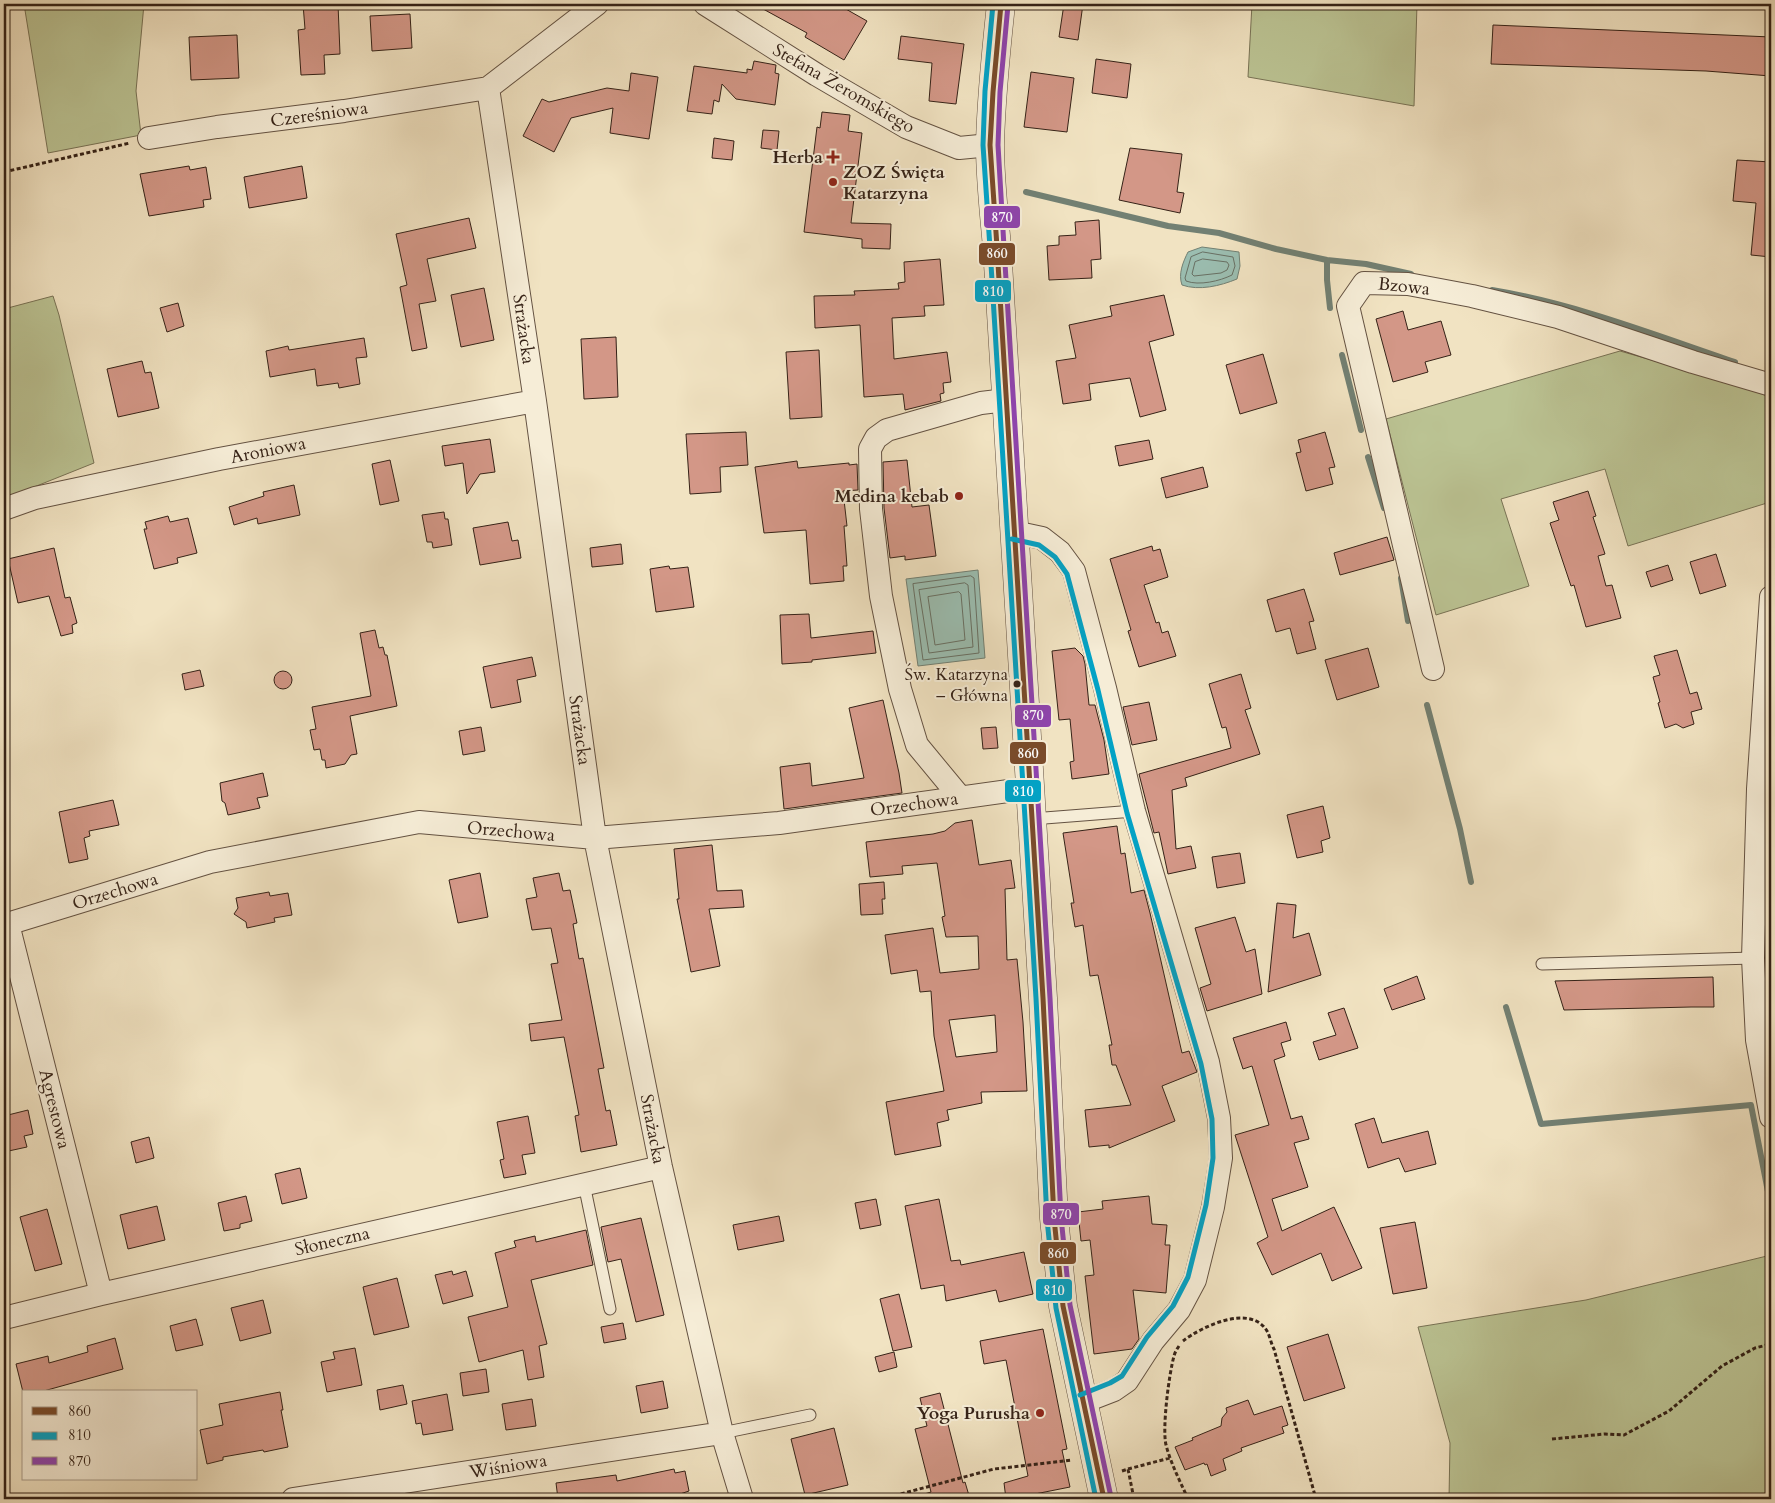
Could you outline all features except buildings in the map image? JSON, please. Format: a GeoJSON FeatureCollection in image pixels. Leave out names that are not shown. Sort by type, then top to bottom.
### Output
{"type":"FeatureCollection","features":[{"type":"Feature","properties":{"kind":"street"},"geometry":{"type":"LineString","coordinates":[[488,88],[597,4]]}},
{"type":"Feature","properties":{"kind":"street","name":"Stefana Żeromskiego"},"geometry":{"type":"LineString","coordinates":[[705,4],[817,75],[906,127],[959,148],[990,145]]}},
{"type":"Feature","properties":{"kind":"street"},"geometry":{"type":"LineString","coordinates":[[1001,4],[994,70],[990,145],[1032,819],[1054,1218],[1063,1306],[1104,1499]]}},
{"type":"Feature","properties":{"kind":"street","name":"Czereśniowa"},"geometry":{"type":"LineString","coordinates":[[149,138],[217,127],[344,111],[488,88]]}},
{"type":"Feature","properties":{"kind":"street","name":"Strażacka"},"geometry":{"type":"LineString","coordinates":[[488,88],[535,400],[595,838],[661,1167],[722,1433],[742,1499]]}},
{"type":"Feature","properties":{"kind":"street","name":"Bzowa"},"geometry":{"type":"LineString","coordinates":[[1433,669],[1348,306],[1364,283],[1408,284],[1472,296],[1558,318],[1771,385]]}},
{"type":"Feature","properties":{"kind":"street","name":"Aroniowa"},"geometry":{"type":"LineString","coordinates":[[4,509],[34,498],[218,460],[535,400]]}},
{"type":"Feature","properties":{"kind":"street"},"geometry":{"type":"LineString","coordinates":[[960,797],[916,745],[900,689],[881,596],[871,509],[870,449],[876,438],[888,430],[980,403],[1006,400]]}},
{"type":"Feature","properties":{"kind":"street"},"geometry":{"type":"LineString","coordinates":[[1014,532],[1042,538],[1060,552],[1074,572],[1105,688],[1134,811],[1208,1062],[1219,1118],[1221,1158],[1213,1207],[1195,1280],[1179,1310],[1153,1341],[1128,1381],[1114,1390],[1083,1402]]}},
{"type":"Feature","properties":{"kind":"street"},"geometry":{"type":"LineString","coordinates":[[1771,597],[1758,789],[1753,958],[1757,1040],[1771,1117]]}},
{"type":"Feature","properties":{"kind":"street","name":"Orzechowa"},"geometry":{"type":"LineString","coordinates":[[6,924],[210,862],[419,822],[595,838],[779,823],[1029,788]]}},
{"type":"Feature","properties":{"kind":"street","name":"Agrestowa"},"geometry":{"type":"LineString","coordinates":[[6,924],[101,1294]]}},
{"type":"Feature","properties":{"kind":"street","name":"Słoneczna"},"geometry":{"type":"LineString","coordinates":[[4,1318],[101,1294],[661,1167]]}},
{"type":"Feature","properties":{"kind":"street","name":"Wiśniowa"},"geometry":{"type":"LineString","coordinates":[[293,1499],[722,1433]]}},
{"type":"Feature","properties":{"kind":"lane"},"geometry":{"type":"LineString","coordinates":[[1032,819],[1134,811]]}},
{"type":"Feature","properties":{"kind":"lane"},"geometry":{"type":"LineString","coordinates":[[1542,964],[1753,958]]}},
{"type":"Feature","properties":{"kind":"lane"},"geometry":{"type":"LineString","coordinates":[[584,1184],[610,1309]]}},
{"type":"Feature","properties":{"kind":"lane"},"geometry":{"type":"LineString","coordinates":[[722,1433],[810,1415]]}},
{"type":"Feature","properties":{"kind":"path"},"geometry":{"type":"LineString","coordinates":[[4,172],[149,138]]}},
{"type":"Feature","properties":{"kind":"path"},"geometry":{"type":"LineString","coordinates":[[1188,1499],[1170,1458],[1166,1443],[1166,1412],[1174,1354],[1181,1342],[1197,1330],[1222,1320],[1243,1318],[1255,1322],[1266,1330],[1274,1350],[1316,1499]]}},
{"type":"Feature","properties":{"kind":"path"},"geometry":{"type":"LineString","coordinates":[[1552,1439],[1605,1434],[1624,1435],[1669,1412],[1722,1366],[1755,1348],[1771,1344]]}},
{"type":"Feature","properties":{"kind":"path"},"geometry":{"type":"LineString","coordinates":[[1128,1469],[1170,1458]]}},
{"type":"Feature","properties":{"kind":"path"},"geometry":{"type":"LineString","coordinates":[[882,1499],[994,1469],[1073,1460]]}},
{"type":"Feature","properties":{"kind":"green space"},"geometry":{"type":"Polygon","coordinates":[[[24,4],[144,4],[136,91],[141,135],[48,153],[24,4]]]}},
{"type":"Feature","properties":{"kind":"green space"},"geometry":{"type":"Polygon","coordinates":[[[1252,4],[1417,4],[1414,106],[1248,77],[1252,4]]]}},
{"type":"Feature","properties":{"kind":"green space"},"geometry":{"type":"Polygon","coordinates":[[[53,296],[94,463],[4,499],[4,309],[53,296]]]}},
{"type":"Feature","properties":{"kind":"green space"},"geometry":{"type":"Polygon","coordinates":[[[1620,351],[1771,394],[1771,478],[1767,503],[1628,546],[1605,469],[1501,499],[1529,586],[1436,615],[1386,419],[1620,351]]]}},
{"type":"Feature","properties":{"kind":"green space"},"geometry":{"type":"Polygon","coordinates":[[[1771,1255],[1771,1499],[1449,1499],[1450,1443],[1418,1327],[1586,1300],[1771,1255]]]}},
{"type":"Feature","properties":{"kind":"water"},"geometry":{"type":"Polygon","coordinates":[[[1202,247],[1239,252],[1240,266],[1237,279],[1210,287],[1195,288],[1182,285],[1181,272],[1188,252],[1202,247]]]}},
{"type":"Feature","properties":{"kind":"water"},"geometry":{"type":"Polygon","coordinates":[[[978,570],[985,658],[918,666],[906,579],[978,570]]]}},
{"type":"Feature","properties":{"kind":"waterway"},"geometry":{"type":"LineString","coordinates":[[1026,192],[1168,226],[1219,233],[1276,249],[1327,260],[1366,264],[1411,274]]}},
{"type":"Feature","properties":{"kind":"waterway"},"geometry":{"type":"LineString","coordinates":[[1327,260],[1330,308]]}},
{"type":"Feature","properties":{"kind":"waterway"},"geometry":{"type":"LineString","coordinates":[[1492,290],[1554,303],[1585,312],[1735,362]]}},
{"type":"Feature","properties":{"kind":"waterway"},"geometry":{"type":"LineString","coordinates":[[1342,355],[1361,430]]}},
{"type":"Feature","properties":{"kind":"waterway"},"geometry":{"type":"LineString","coordinates":[[1368,457],[1384,508]]}},
{"type":"Feature","properties":{"kind":"waterway"},"geometry":{"type":"LineString","coordinates":[[1401,578],[1408,621]]}},
{"type":"Feature","properties":{"kind":"waterway"},"geometry":{"type":"LineString","coordinates":[[1427,705],[1460,829],[1471,882]]}},
{"type":"Feature","properties":{"kind":"waterway"},"geometry":{"type":"LineString","coordinates":[[1506,1007],[1541,1124],[1751,1105],[1771,1207]]}},
{"type":"Feature","properties":{"kind":"transit line","name":"810"},"geometry":{"type":"LineString","coordinates":[[993,4],[985,91],[983,145],[1036,998],[1047,1219],[1056,1308],[1096,1499]]}},
{"type":"Feature","properties":{"kind":"transit line","name":"860"},"geometry":{"type":"LineString","coordinates":[[1001,4],[990,145],[1043,998],[1054,1218],[1063,1306],[1104,1499]]}},
{"type":"Feature","properties":{"kind":"transit line","name":"870"},"geometry":{"type":"LineString","coordinates":[[1008,5],[1000,92],[998,145],[1050,998],[1061,1217],[1070,1305],[1111,1497]]}},
{"type":"Feature","properties":{"kind":"transit line","name":"810"},"geometry":{"type":"LineString","coordinates":[[1012,539],[1039,545],[1055,557],[1067,574],[1098,690],[1127,813],[1201,1064],[1212,1119],[1213,1158],[1206,1205],[1188,1277],[1173,1306],[1147,1337],[1122,1376],[1080,1395]]}},
{"type":"Feature","properties":{"kind":"place","name":"Herba"},"geometry":{"type":"Point","coordinates":[833,157]}},
{"type":"Feature","properties":{"kind":"place","name":"ZOZ Święta Katarzyna"},"geometry":{"type":"Point","coordinates":[833,182]}},
{"type":"Feature","properties":{"kind":"place","name":"Medina kebab"},"geometry":{"type":"Point","coordinates":[959,496]}},
{"type":"Feature","properties":{"kind":"place","name":"Św. Katarzyna – Główna"},"geometry":{"type":"Point","coordinates":[1017,684]}},
{"type":"Feature","properties":{"kind":"place","name":"Yoga Purusha"},"geometry":{"type":"Point","coordinates":[1040,1413]}}]}
